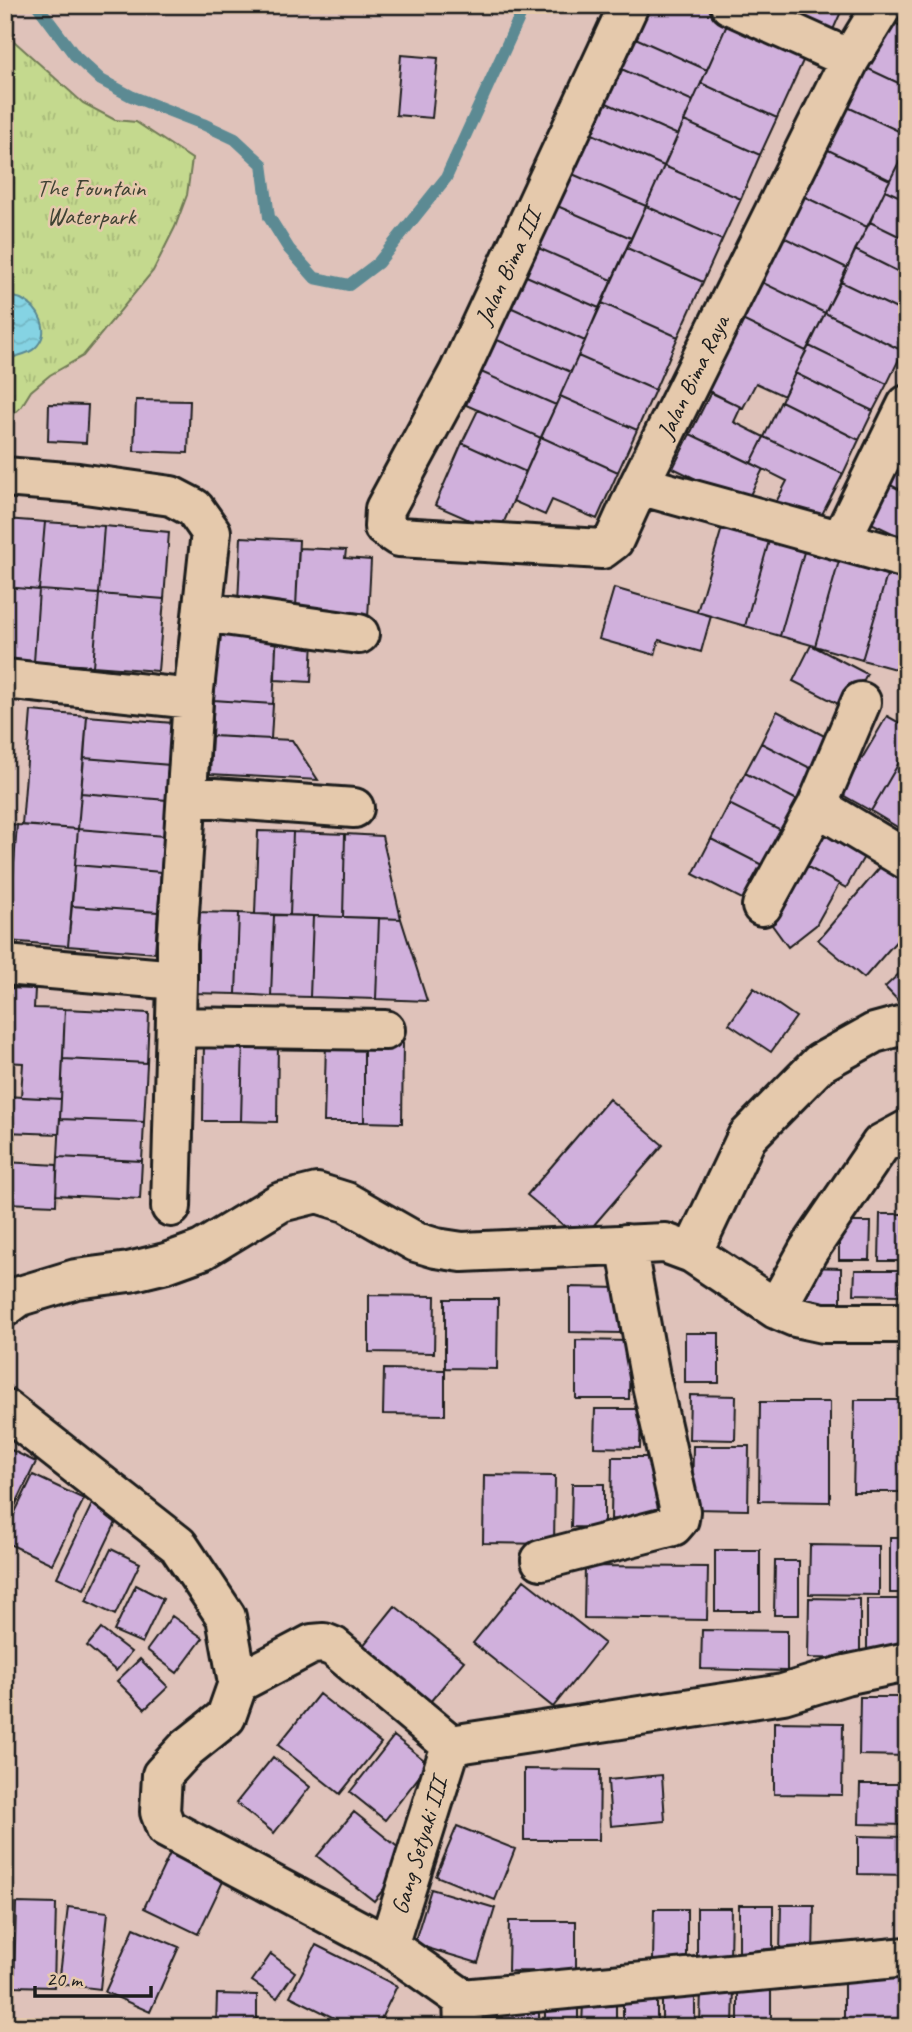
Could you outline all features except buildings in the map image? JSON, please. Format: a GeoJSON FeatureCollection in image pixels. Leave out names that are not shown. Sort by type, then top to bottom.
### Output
{"type":"FeatureCollection","features":[{"type":"Feature","properties":{"kind":"street","name":"Jalan Bima III"},"geometry":{"type":"LineString","coordinates":[[384,527],[385,509],[459,372],[629,5]]}},
{"type":"Feature","properties":{"kind":"street"},"geometry":{"type":"LineString","coordinates":[[730,5],[850,58]]}},
{"type":"Feature","properties":{"kind":"street","name":"Jalan Bima Raya"},"geometry":{"type":"LineString","coordinates":[[384,527],[399,537],[602,549],[614,540],[850,58],[883,5]]}},
{"type":"Feature","properties":{"kind":"street"},"geometry":{"type":"LineString","coordinates":[[841,540],[907,405]]}},
{"type":"Feature","properties":{"kind":"street"},"geometry":{"type":"LineString","coordinates":[[5,477],[78,483],[171,496],[194,508],[211,531],[193,699],[177,944],[171,1207]]}},
{"type":"Feature","properties":{"kind":"street"},"geometry":{"type":"LineString","coordinates":[[639,485],[907,559]]}},
{"type":"Feature","properties":{"kind":"street"},"geometry":{"type":"LineString","coordinates":[[203,612],[359,634]]}},
{"type":"Feature","properties":{"kind":"street"},"geometry":{"type":"LineString","coordinates":[[5,679],[193,699]]}},
{"type":"Feature","properties":{"kind":"street"},"geometry":{"type":"LineString","coordinates":[[762,906],[817,806],[861,702]]}},
{"type":"Feature","properties":{"kind":"street"},"geometry":{"type":"LineString","coordinates":[[187,796],[354,808]]}},
{"type":"Feature","properties":{"kind":"street"},"geometry":{"type":"LineString","coordinates":[[817,806],[907,860]]}},
{"type":"Feature","properties":{"kind":"street"},"geometry":{"type":"LineString","coordinates":[[5,965],[177,980]]}},
{"type":"Feature","properties":{"kind":"street"},"geometry":{"type":"LineString","coordinates":[[692,1253],[747,1136],[820,1063],[874,1033],[907,1024]]}},
{"type":"Feature","properties":{"kind":"street"},"geometry":{"type":"LineString","coordinates":[[176,1027],[385,1030]]}},
{"type":"Feature","properties":{"kind":"street"},"geometry":{"type":"LineString","coordinates":[[776,1309],[808,1251],[881,1143],[907,1130]]}},
{"type":"Feature","properties":{"kind":"street"},"geometry":{"type":"LineString","coordinates":[[5,1307],[20,1296],[76,1279],[129,1272],[202,1250],[281,1202],[317,1193],[346,1202],[416,1242],[436,1248],[462,1252],[665,1243],[692,1253],[776,1309],[795,1317],[823,1323],[907,1323]]}},
{"type":"Feature","properties":{"kind":"street"},"geometry":{"type":"LineString","coordinates":[[541,1560],[673,1526],[679,1519],[680,1511],[650,1376],[626,1244]]}},
{"type":"Feature","properties":{"kind":"street"},"geometry":{"type":"LineString","coordinates":[[5,1409],[178,1545],[226,1616],[238,1683],[226,1717],[186,1749],[163,1775],[160,1812],[166,1828],[388,1946],[464,2013],[907,1957]]}},
{"type":"Feature","properties":{"kind":"street"},"geometry":{"type":"LineString","coordinates":[[238,1683],[312,1644],[324,1643],[334,1647],[451,1745],[783,1694],[845,1675],[907,1662]]}},
{"type":"Feature","properties":{"kind":"street","name":"Gang Setyaki III"},"geometry":{"type":"LineString","coordinates":[[388,1946],[451,1745]]}},
{"type":"Feature","properties":{"kind":"green space","name":"The Fountain Waterpark"},"geometry":{"type":"Polygon","coordinates":[[[5,33],[83,103],[115,120],[136,122],[192,159],[187,195],[175,227],[153,271],[83,356],[50,375],[31,391],[21,407],[5,422],[5,33]]]}},
{"type":"Feature","properties":{"kind":"water"},"geometry":{"type":"Polygon","coordinates":[[[5,297],[21,299],[34,308],[42,321],[43,335],[35,348],[28,353],[5,361],[5,297]]]}},
{"type":"Feature","properties":{"kind":"waterway"},"geometry":{"type":"LineString","coordinates":[[37,5],[76,57],[101,80],[131,96],[235,139],[262,164],[269,217],[289,249],[315,278],[349,285],[378,263],[446,178],[525,5]]}}]}
